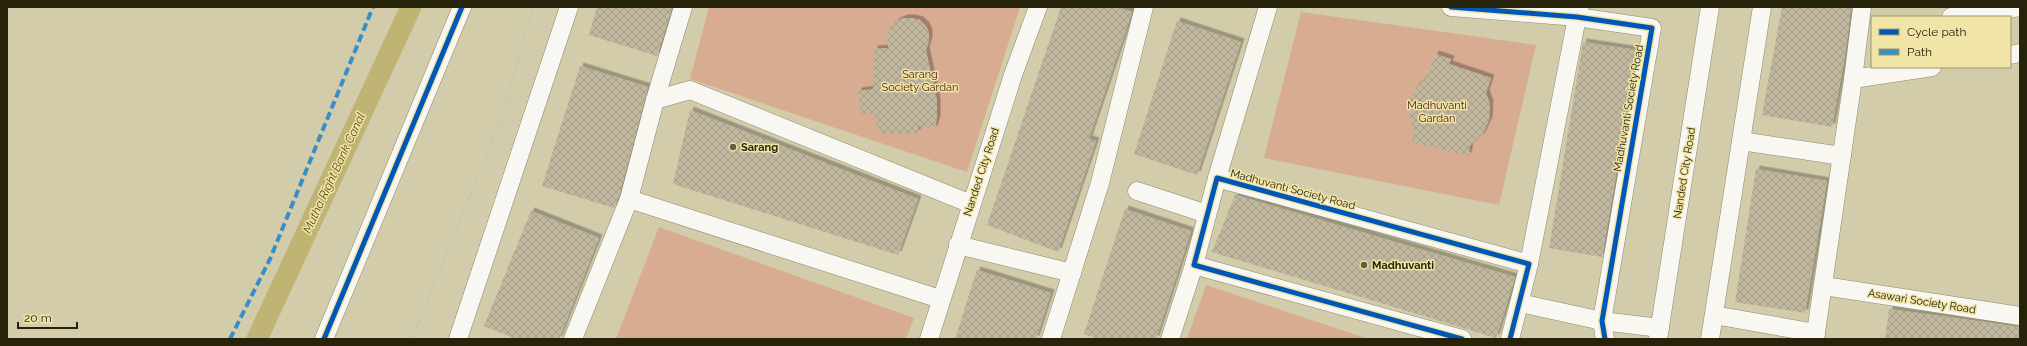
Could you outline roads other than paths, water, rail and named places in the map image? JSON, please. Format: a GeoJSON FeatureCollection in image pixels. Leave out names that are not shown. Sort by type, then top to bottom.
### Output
{"type":"FeatureCollection","features":[{"type":"Feature","properties":{"kind":"street"},"geometry":{"type":"LineString","coordinates":[[324,339],[462,7]]}},
{"type":"Feature","properties":{"kind":"street"},"geometry":{"type":"LineString","coordinates":[[458,339],[569,7]]}},
{"type":"Feature","properties":{"kind":"street"},"geometry":{"type":"LineString","coordinates":[[573,339],[629,199],[655,100],[683,7]]}},
{"type":"Feature","properties":{"kind":"street","name":"Nanded City Road"},"geometry":{"type":"LineString","coordinates":[[929,339],[940,299],[1013,75],[1038,7]]}},
{"type":"Feature","properties":{"kind":"street"},"geometry":{"type":"LineString","coordinates":[[1051,339],[1100,182],[1144,7]]}},
{"type":"Feature","properties":{"kind":"street","name":"Madhuvanti Society Road"},"geometry":{"type":"LineString","coordinates":[[1170,339],[1194,265],[1216,178],[1268,7]]}},
{"type":"Feature","properties":{"kind":"street","name":"Madhuvanti Society Road"},"geometry":{"type":"LineString","coordinates":[[1451,7],[1578,12],[1652,28],[1602,321]]}},
{"type":"Feature","properties":{"kind":"street","name":"Nanded City Road"},"geometry":{"type":"LineString","coordinates":[[1659,333],[1710,7]]}},
{"type":"Feature","properties":{"kind":"street"},"geometry":{"type":"LineString","coordinates":[[1710,339],[1762,7]]}},
{"type":"Feature","properties":{"kind":"street"},"geometry":{"type":"LineString","coordinates":[[1714,315],[1815,336],[1824,286],[1853,80],[1866,29],[1862,7]]}},
{"type":"Feature","properties":{"kind":"street"},"geometry":{"type":"LineString","coordinates":[[1958,16],[2020,7]]}},
{"type":"Feature","properties":{"kind":"street"},"geometry":{"type":"LineString","coordinates":[[1510,339],[1529,264],[1578,12]]}},
{"type":"Feature","properties":{"kind":"street"},"geometry":{"type":"LineString","coordinates":[[1853,80],[1926,68]]}},
{"type":"Feature","properties":{"kind":"street"},"geometry":{"type":"LineString","coordinates":[[655,100],[690,90],[971,204]]}},
{"type":"Feature","properties":{"kind":"street"},"geometry":{"type":"LineString","coordinates":[[1741,141],[1842,156]]}},
{"type":"Feature","properties":{"kind":"street","name":"Madhuvanti Society Road"},"geometry":{"type":"LineString","coordinates":[[1216,178],[1529,264]]}},
{"type":"Feature","properties":{"kind":"street"},"geometry":{"type":"LineString","coordinates":[[1137,191],[1207,214]]}},
{"type":"Feature","properties":{"kind":"street"},"geometry":{"type":"LineString","coordinates":[[629,199],[940,299]]}},
{"type":"Feature","properties":{"kind":"street"},"geometry":{"type":"LineString","coordinates":[[958,245],[1072,273]]}},
{"type":"Feature","properties":{"kind":"street"},"geometry":{"type":"LineString","coordinates":[[1194,265],[1462,339]]}},
{"type":"Feature","properties":{"kind":"street","name":"Asawari Society Road"},"geometry":{"type":"LineString","coordinates":[[1824,286],[2020,316]]}},
{"type":"Feature","properties":{"kind":"street"},"geometry":{"type":"LineString","coordinates":[[1520,303],[1659,333]]}},
{"type":"Feature","properties":{"kind":"street"},"geometry":{"type":"LineString","coordinates":[[1602,321],[1605,339]]}},
{"type":"Feature","properties":{"kind":"waterway","name":"Mutha Right Bank Canal"},"geometry":{"type":"LineString","coordinates":[[257,339],[411,7]]}},
{"type":"Feature","properties":{"kind":"place","name":"Sarang"},"geometry":{"type":"Point","coordinates":[733,147]}},
{"type":"Feature","properties":{"kind":"place","name":"Madhuvanti"},"geometry":{"type":"Point","coordinates":[1364,265]}},
{"type":"Feature","properties":{"kind":"park label","name":"Sarang Society Gardan"},"geometry":{"type":"Point","coordinates":[920,80]}},
{"type":"Feature","properties":{"kind":"park label","name":"Madhuvanti Gardan"},"geometry":{"type":"Point","coordinates":[1437,111]}}]}
